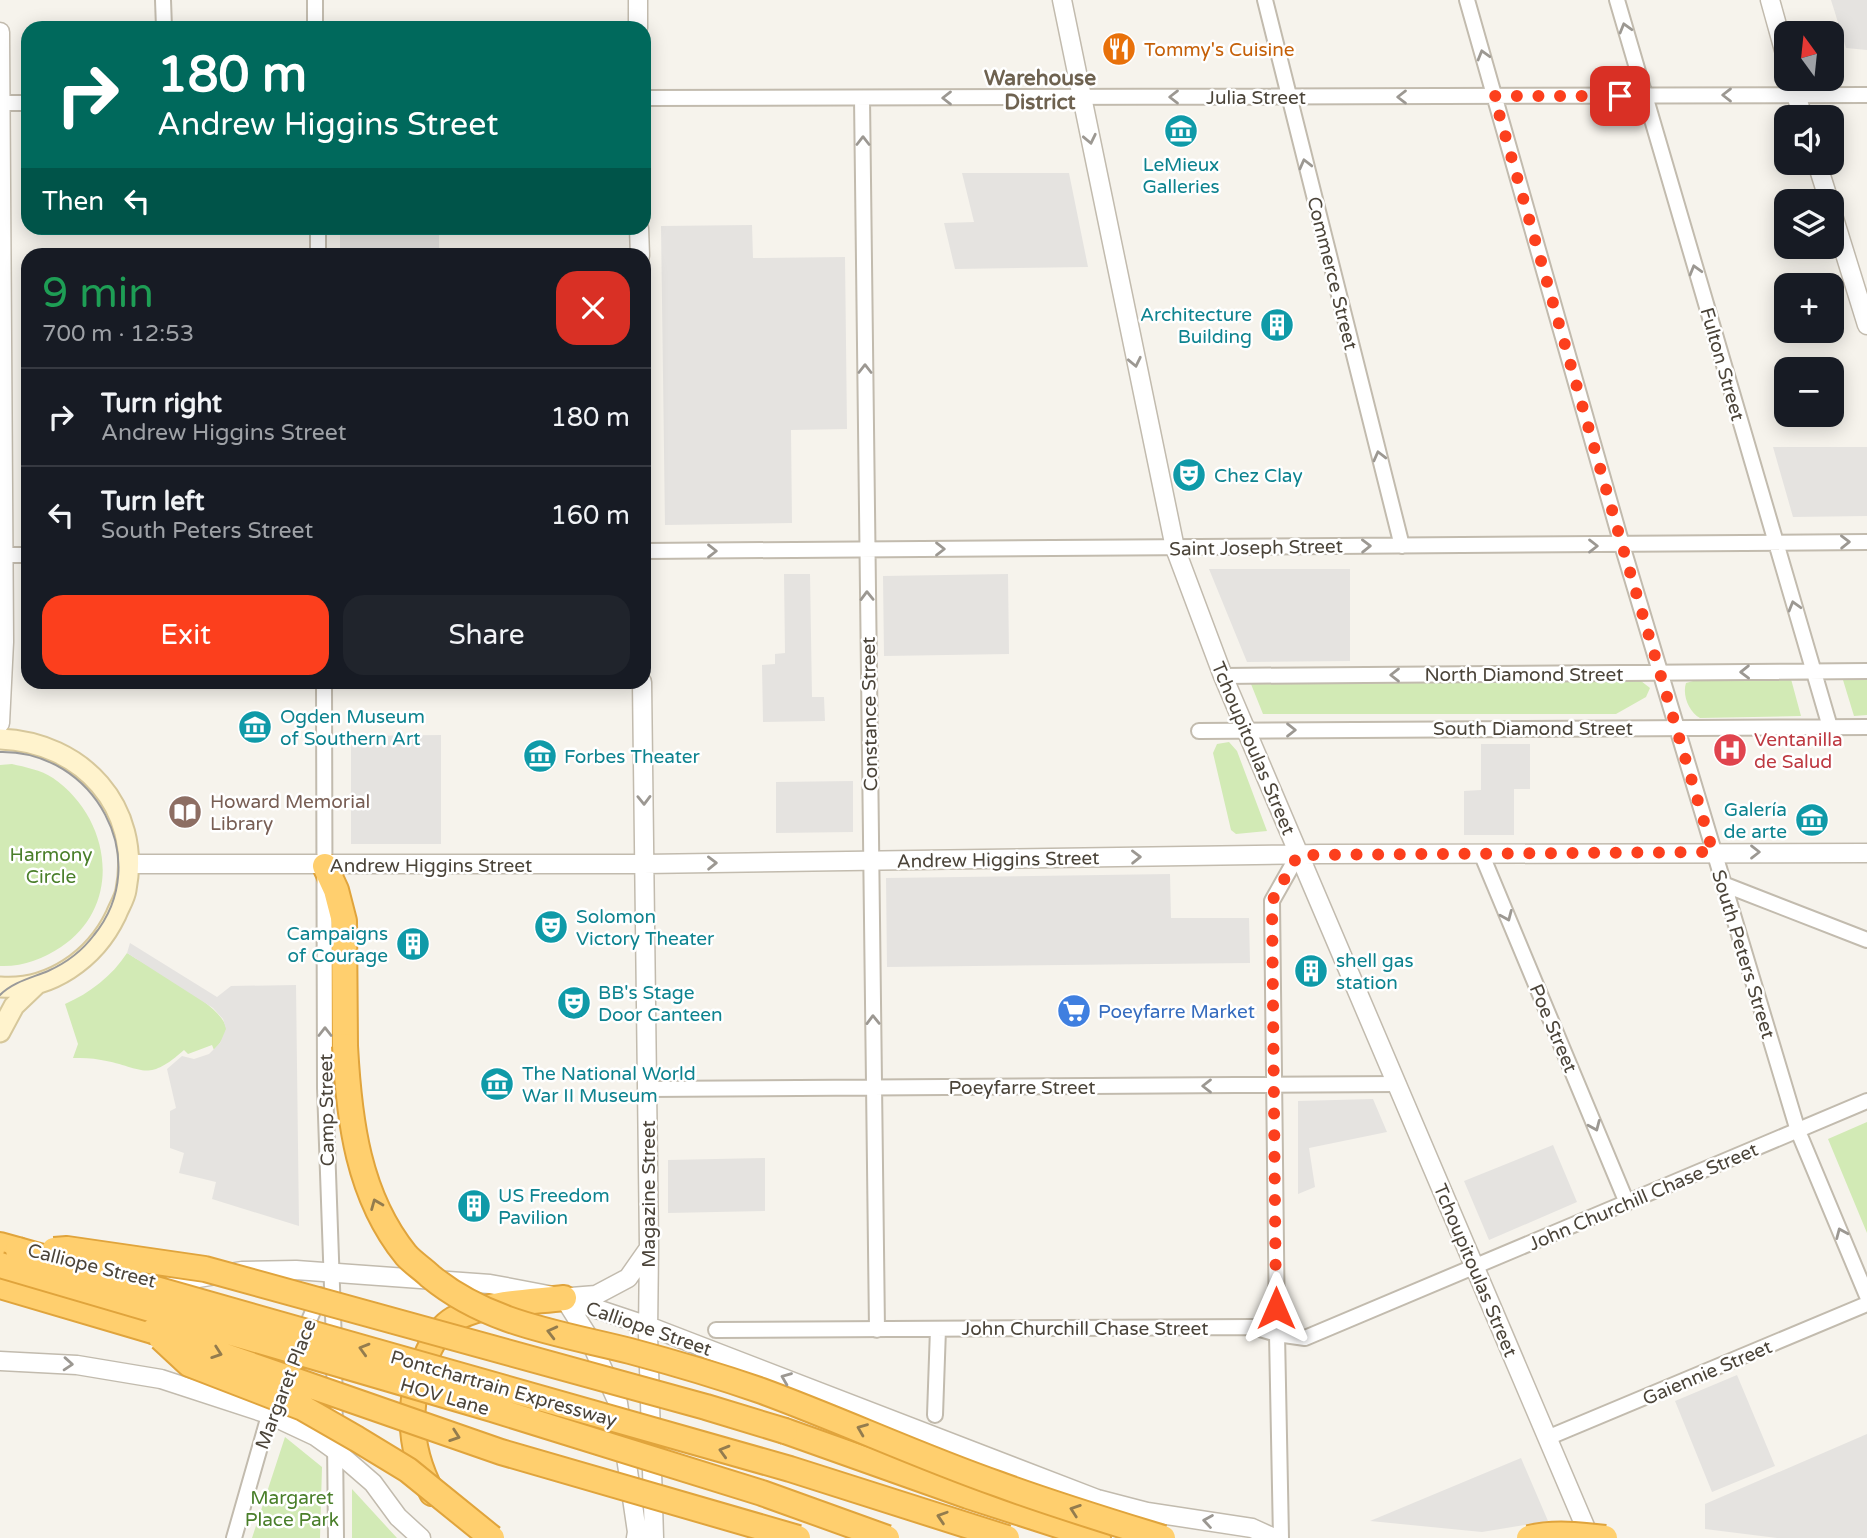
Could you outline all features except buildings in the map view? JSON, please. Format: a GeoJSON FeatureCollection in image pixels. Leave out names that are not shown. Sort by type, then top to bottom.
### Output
{"type":"FeatureCollection","features":[{"type":"Feature","properties":{"kind":"highway"},"geometry":{"type":"LineString","coordinates":[[325,866],[344,922],[348,1104],[353,1137],[365,1178],[381,1216],[407,1256],[453,1295],[500,1318],[659,1359],[759,1390],[998,1484],[1163,1538]]}},
{"type":"Feature","properties":{"kind":"highway"},"geometry":{"type":"LineString","coordinates":[[5,1250],[67,1249],[205,1269],[706,1407],[785,1431],[968,1496],[1098,1538]]}},
{"type":"Feature","properties":{"kind":"highway","name":"HOV Lane"},"geometry":{"type":"LineString","coordinates":[[5,1250],[762,1493],[887,1538]]}},
{"type":"Feature","properties":{"kind":"highway","name":"Pontchartrain Expressway"},"geometry":{"type":"LineString","coordinates":[[5,1250],[790,1469],[1007,1538]]}},
{"type":"Feature","properties":{"kind":"highway"},"geometry":{"type":"LineString","coordinates":[[0,1286],[153,1331],[501,1452],[798,1538]]}},
{"type":"Feature","properties":{"kind":"highway"},"geometry":{"type":"LineString","coordinates":[[507,1538],[464,1529],[442,1512],[424,1478],[414,1450],[411,1410],[420,1367],[438,1331],[457,1317],[502,1305],[564,1298]]}},
{"type":"Feature","properties":{"kind":"highway"},"geometry":{"type":"LineString","coordinates":[[0,1300],[51,1300]]}},
{"type":"Feature","properties":{"kind":"highway"},"geometry":{"type":"LineString","coordinates":[[153,1331],[189,1364],[303,1408],[408,1470],[492,1538]]}},
{"type":"Feature","properties":{"kind":"highway"},"geometry":{"type":"LineString","coordinates":[[1529,1538],[1542,1535],[1582,1535],[1605,1538]]}},
{"type":"Feature","properties":{"kind":"main road"},"geometry":{"type":"LineString","coordinates":[[0,739],[40,744],[81,765],[111,799],[121,820],[129,864],[126,893],[105,934],[90,953],[73,967],[37,984],[14,1006],[0,1032]]}},
{"type":"Feature","properties":{"kind":"main road"},"geometry":{"type":"LineString","coordinates":[[0,987],[37,984]]}},
{"type":"Feature","properties":{"kind":"street"},"geometry":{"type":"LineString","coordinates":[[163,0],[164,21]]}},
{"type":"Feature","properties":{"kind":"street"},"geometry":{"type":"LineString","coordinates":[[315,0],[316,21]]}},
{"type":"Feature","properties":{"kind":"street"},"geometry":{"type":"LineString","coordinates":[[638,0],[638,21]]}},
{"type":"Feature","properties":{"kind":"street","name":"Tchoupitoulas Street"},"geometry":{"type":"LineString","coordinates":[[1062,0],[1175,548],[1223,676],[1298,855],[1590,1538]]}},
{"type":"Feature","properties":{"kind":"street","name":"Commerce Street"},"geometry":{"type":"LineString","coordinates":[[1265,0],[1402,545]]}},
{"type":"Feature","properties":{"kind":"street","name":"South Peters Street"},"geometry":{"type":"LineString","coordinates":[[1467,0],[1622,545],[1798,1131],[1867,1296]]}},
{"type":"Feature","properties":{"kind":"street","name":"Fulton Street"},"geometry":{"type":"LineString","coordinates":[[1617,0],[1830,727]]}},
{"type":"Feature","properties":{"kind":"street"},"geometry":{"type":"LineString","coordinates":[[1770,0],[1776,21]]}},
{"type":"Feature","properties":{"kind":"street"},"geometry":{"type":"LineString","coordinates":[[0,32],[4,642],[0,723]]}},
{"type":"Feature","properties":{"kind":"street","name":"Julia Street"},"geometry":{"type":"LineString","coordinates":[[651,98],[1644,96],[1774,88]]}},
{"type":"Feature","properties":{"kind":"street","name":"Julia Street"},"geometry":{"type":"LineString","coordinates":[[1836,91],[1867,94]]}},
{"type":"Feature","properties":{"kind":"street","name":"Constance Street"},"geometry":{"type":"LineString","coordinates":[[862,98],[877,1330]]}},
{"type":"Feature","properties":{"kind":"street"},"geometry":{"type":"LineString","coordinates":[[0,103],[21,103]]}},
{"type":"Feature","properties":{"kind":"street"},"geometry":{"type":"LineString","coordinates":[[1844,251],[1867,325]]}},
{"type":"Feature","properties":{"kind":"street","name":"Saint Joseph Street"},"geometry":{"type":"LineString","coordinates":[[651,551],[1867,542]]}},
{"type":"Feature","properties":{"kind":"street"},"geometry":{"type":"LineString","coordinates":[[2,555],[21,555]]}},
{"type":"Feature","properties":{"kind":"street","name":"North Diamond Street"},"geometry":{"type":"LineString","coordinates":[[1223,676],[1867,671]]}},
{"type":"Feature","properties":{"kind":"street","name":"Camp Street"},"geometry":{"type":"LineString","coordinates":[[324,689],[325,1088],[334,1343],[337,1538]]}},
{"type":"Feature","properties":{"kind":"street","name":"Magazine Street"},"geometry":{"type":"LineString","coordinates":[[642,689],[648,1326],[654,1538]]}},
{"type":"Feature","properties":{"kind":"street","name":"South Diamond Street"},"geometry":{"type":"LineString","coordinates":[[1199,731],[1867,727]]}},
{"type":"Feature","properties":{"kind":"street","name":"Andrew Higgins Street"},"geometry":{"type":"LineString","coordinates":[[129,864],[644,864],[1481,853],[1867,853]]}},
{"type":"Feature","properties":{"kind":"street","name":"Poe Street"},"geometry":{"type":"LineString","coordinates":[[1481,853],[1627,1203]]}},
{"type":"Feature","properties":{"kind":"street"},"geometry":{"type":"LineString","coordinates":[[1281,1538],[1272,901],[1298,855]]}},
{"type":"Feature","properties":{"kind":"street"},"geometry":{"type":"LineString","coordinates":[[1723,884],[1867,940]]}},
{"type":"Feature","properties":{"kind":"street","name":"Poeyfarre Street"},"geometry":{"type":"LineString","coordinates":[[647,1089],[1398,1084]]}},
{"type":"Feature","properties":{"kind":"street","name":"John Churchill Chase Street"},"geometry":{"type":"LineString","coordinates":[[716,1329],[1253,1327],[1305,1338],[1867,1101]]}},
{"type":"Feature","properties":{"kind":"street"},"geometry":{"type":"LineString","coordinates":[[636,1538],[618,1403],[588,1336],[564,1298],[596,1295],[628,1278],[649,1247]]}},
{"type":"Feature","properties":{"kind":"street","name":"Calliope Street"},"geometry":{"type":"LineString","coordinates":[[5,1250],[126,1278],[166,1283],[242,1271],[296,1270],[490,1284],[564,1298],[648,1326],[1097,1499],[1147,1512],[1252,1528],[1274,1538]]}},
{"type":"Feature","properties":{"kind":"street","name":"Margaret Place"},"geometry":{"type":"LineString","coordinates":[[233,1538],[268,1414],[330,1272]]}},
{"type":"Feature","properties":{"kind":"street","name":"Gaiennie Street"},"geometry":{"type":"LineString","coordinates":[[1547,1438],[1867,1304]]}},
{"type":"Feature","properties":{"kind":"street"},"geometry":{"type":"LineString","coordinates":[[935,1415],[938,1329]]}},
{"type":"Feature","properties":{"kind":"street"},"geometry":{"type":"LineString","coordinates":[[0,1361],[77,1365],[161,1379],[268,1414],[315,1436],[336,1451],[373,1483],[398,1517],[421,1538]]}},
{"type":"Feature","properties":{"kind":"green space"},"geometry":{"type":"Polygon","coordinates":[[[1791,679],[1801,716],[1700,718],[1690,707],[1685,693],[1686,683],[1693,681],[1791,679]]]}},
{"type":"Feature","properties":{"kind":"green space"},"geometry":{"type":"Polygon","coordinates":[[[1867,679],[1867,715],[1854,716],[1843,680],[1867,679]]]}},
{"type":"Feature","properties":{"kind":"green space"},"geometry":{"type":"Polygon","coordinates":[[[1641,681],[1650,688],[1646,697],[1616,714],[1263,714],[1251,684],[1641,681]]]}},
{"type":"Feature","properties":{"kind":"green space"},"geometry":{"type":"Polygon","coordinates":[[[1229,742],[1237,751],[1267,831],[1236,834],[1231,830],[1213,753],[1217,744],[1229,742]]]}},
{"type":"Feature","properties":{"kind":"green space","name":"Harmony Circle"},"geometry":{"type":"Polygon","coordinates":[[[12,764],[53,778],[73,795],[88,815],[98,838],[102,862],[101,886],[94,908],[81,929],[61,947],[32,961],[0,966],[0,765],[12,764]]]}},
{"type":"Feature","properties":{"kind":"green space"},"geometry":{"type":"Polygon","coordinates":[[[127,953],[198,997],[221,1018],[226,1030],[214,1050],[212,1045],[188,1054],[184,1050],[161,1067],[152,1070],[136,1069],[97,1059],[73,1058],[78,1044],[65,1004],[100,983],[127,953]]]}},
{"type":"Feature","properties":{"kind":"green space"},"geometry":{"type":"Polygon","coordinates":[[[1867,1122],[1867,1233],[1828,1139],[1867,1122]]]}},
{"type":"Feature","properties":{"kind":"green space","name":"Margaret Place Park"},"geometry":{"type":"Polygon","coordinates":[[[285,1437],[322,1467],[320,1538],[252,1538],[285,1437]]]}},
{"type":"Feature","properties":{"kind":"green space"},"geometry":{"type":"Polygon","coordinates":[[[352,1489],[397,1538],[352,1538],[352,1489]]]}},
{"type":"Feature","properties":{"kind":"shaded area"},"geometry":{"type":"Polygon","coordinates":[[[1831,0],[1867,0],[1867,50],[1846,48],[1844,21],[1838,21],[1831,0]]]}},
{"type":"Feature","properties":{"kind":"shaded area"},"geometry":{"type":"Polygon","coordinates":[[[962,173],[1069,173],[1088,267],[955,269],[944,223],[974,222],[962,173]]]}},
{"type":"Feature","properties":{"kind":"shaded area"},"geometry":{"type":"Polygon","coordinates":[[[752,225],[753,258],[845,257],[847,429],[791,430],[792,523],[665,525],[661,226],[752,225]]]}},
{"type":"Feature","properties":{"kind":"shaded area"},"geometry":{"type":"Polygon","coordinates":[[[340,235],[439,235],[439,248],[340,248],[340,235]]]}},
{"type":"Feature","properties":{"kind":"shaded area"},"geometry":{"type":"Polygon","coordinates":[[[1773,447],[1867,447],[1867,516],[1793,517],[1773,447]]]}},
{"type":"Feature","properties":{"kind":"shaded area"},"geometry":{"type":"Polygon","coordinates":[[[1209,569],[1350,569],[1350,661],[1247,662],[1209,569]]]}},
{"type":"Feature","properties":{"kind":"shaded area"},"geometry":{"type":"Polygon","coordinates":[[[784,574],[810,574],[812,697],[824,697],[825,721],[763,722],[762,665],[775,664],[775,654],[785,653],[784,574]]]}},
{"type":"Feature","properties":{"kind":"shaded area"},"geometry":{"type":"Polygon","coordinates":[[[1008,574],[1009,654],[884,656],[883,576],[1008,574]]]}},
{"type":"Feature","properties":{"kind":"shaded area"},"geometry":{"type":"Polygon","coordinates":[[[441,735],[441,844],[351,844],[351,736],[441,735]]]}},
{"type":"Feature","properties":{"kind":"shaded area"},"geometry":{"type":"Polygon","coordinates":[[[1481,744],[1530,744],[1530,789],[1514,789],[1514,835],[1464,835],[1464,791],[1481,790],[1481,744]]]}},
{"type":"Feature","properties":{"kind":"shaded area"},"geometry":{"type":"Polygon","coordinates":[[[853,781],[853,832],[776,833],[776,782],[853,781]]]}},
{"type":"Feature","properties":{"kind":"shaded area"},"geometry":{"type":"Polygon","coordinates":[[[1170,874],[1171,918],[1249,918],[1250,963],[887,967],[886,878],[1170,874]]]}},
{"type":"Feature","properties":{"kind":"shaded area"},"geometry":{"type":"Polygon","coordinates":[[[130,943],[217,997],[231,986],[296,985],[299,1226],[212,1199],[216,1182],[179,1173],[184,1153],[170,1148],[170,1111],[176,1108],[167,1069],[182,1056],[194,1059],[209,1054],[220,1043],[226,1029],[223,1019],[213,1008],[127,953],[130,943]]]}},
{"type":"Feature","properties":{"kind":"shaded area"},"geometry":{"type":"Polygon","coordinates":[[[1373,1099],[1387,1132],[1309,1148],[1315,1187],[1298,1194],[1298,1101],[1373,1099]]]}},
{"type":"Feature","properties":{"kind":"shaded area"},"geometry":{"type":"Polygon","coordinates":[[[1553,1145],[1577,1202],[1489,1240],[1464,1181],[1553,1145]]]}},
{"type":"Feature","properties":{"kind":"shaded area"},"geometry":{"type":"Polygon","coordinates":[[[765,1158],[765,1211],[668,1213],[668,1160],[765,1158]]]}},
{"type":"Feature","properties":{"kind":"shaded area"},"geometry":{"type":"Polygon","coordinates":[[[1737,1375],[1775,1466],[1712,1492],[1675,1401],[1737,1375]]]}},
{"type":"Feature","properties":{"kind":"shaded area"},"geometry":{"type":"Polygon","coordinates":[[[1867,1434],[1867,1538],[1777,1538],[1705,1529],[1705,1504],[1867,1434]]]}},
{"type":"Feature","properties":{"kind":"shaded area"},"geometry":{"type":"Polygon","coordinates":[[[1521,1458],[1548,1521],[1482,1532],[1370,1521],[1521,1458]]]}},
{"type":"Feature","properties":{"kind":"tram line"},"geometry":{"type":"LineString","coordinates":[[0,752],[34,756],[63,769],[87,789],[105,815],[116,844],[118,874],[111,906],[94,935],[84,946],[61,964],[16,984],[0,995]]}},
{"type":"Feature","properties":{"kind":"place","name":"Tommy's Cuisine"},"geometry":{"type":"Point","coordinates":[1119,49]}},
{"type":"Feature","properties":{"kind":"place","name":"LeMieux Galleries"},"geometry":{"type":"Point","coordinates":[1181,131]}},
{"type":"Feature","properties":{"kind":"place","name":"Architecture Building"},"geometry":{"type":"Point","coordinates":[1277,325]}},
{"type":"Feature","properties":{"kind":"place","name":"Chez Clay"},"geometry":{"type":"Point","coordinates":[1189,475]}},
{"type":"Feature","properties":{"kind":"place","name":"Ogden Museum of Southern Art"},"geometry":{"type":"Point","coordinates":[255,727]}},
{"type":"Feature","properties":{"kind":"place","name":"Ventanilla de Salud"},"geometry":{"type":"Point","coordinates":[1730,750]}},
{"type":"Feature","properties":{"kind":"place","name":"Forbes Theater"},"geometry":{"type":"Point","coordinates":[540,756]}},
{"type":"Feature","properties":{"kind":"place","name":"Howard Memorial Library"},"geometry":{"type":"Point","coordinates":[185,812]}},
{"type":"Feature","properties":{"kind":"place","name":"Galería de arte"},"geometry":{"type":"Point","coordinates":[1812,820]}},
{"type":"Feature","properties":{"kind":"place","name":"Solomon Victory Theater"},"geometry":{"type":"Point","coordinates":[551,927]}},
{"type":"Feature","properties":{"kind":"place","name":"Campaigns of Courage"},"geometry":{"type":"Point","coordinates":[413,944]}},
{"type":"Feature","properties":{"kind":"place","name":"shell gas station"},"geometry":{"type":"Point","coordinates":[1311,971]}},
{"type":"Feature","properties":{"kind":"place","name":"BB's Stage Door Canteen"},"geometry":{"type":"Point","coordinates":[574,1003]}},
{"type":"Feature","properties":{"kind":"place","name":"Poeyfarre Market"},"geometry":{"type":"Point","coordinates":[1074,1011]}},
{"type":"Feature","properties":{"kind":"place","name":"The National World War II Museum"},"geometry":{"type":"Point","coordinates":[497,1084]}},
{"type":"Feature","properties":{"kind":"place","name":"US Freedom Pavilion"},"geometry":{"type":"Point","coordinates":[474,1206]}},
{"type":"Feature","properties":{"kind":"district","name":"Warehouse District"},"geometry":{"type":"Point","coordinates":[1040,90]}},
{"type":"Feature","properties":{"kind":"route"},"geometry":{"type":"LineString","coordinates":[[1276,1308],[1272,901],[1298,855],[1713,852],[1494,96],[1620,96]]}}]}
